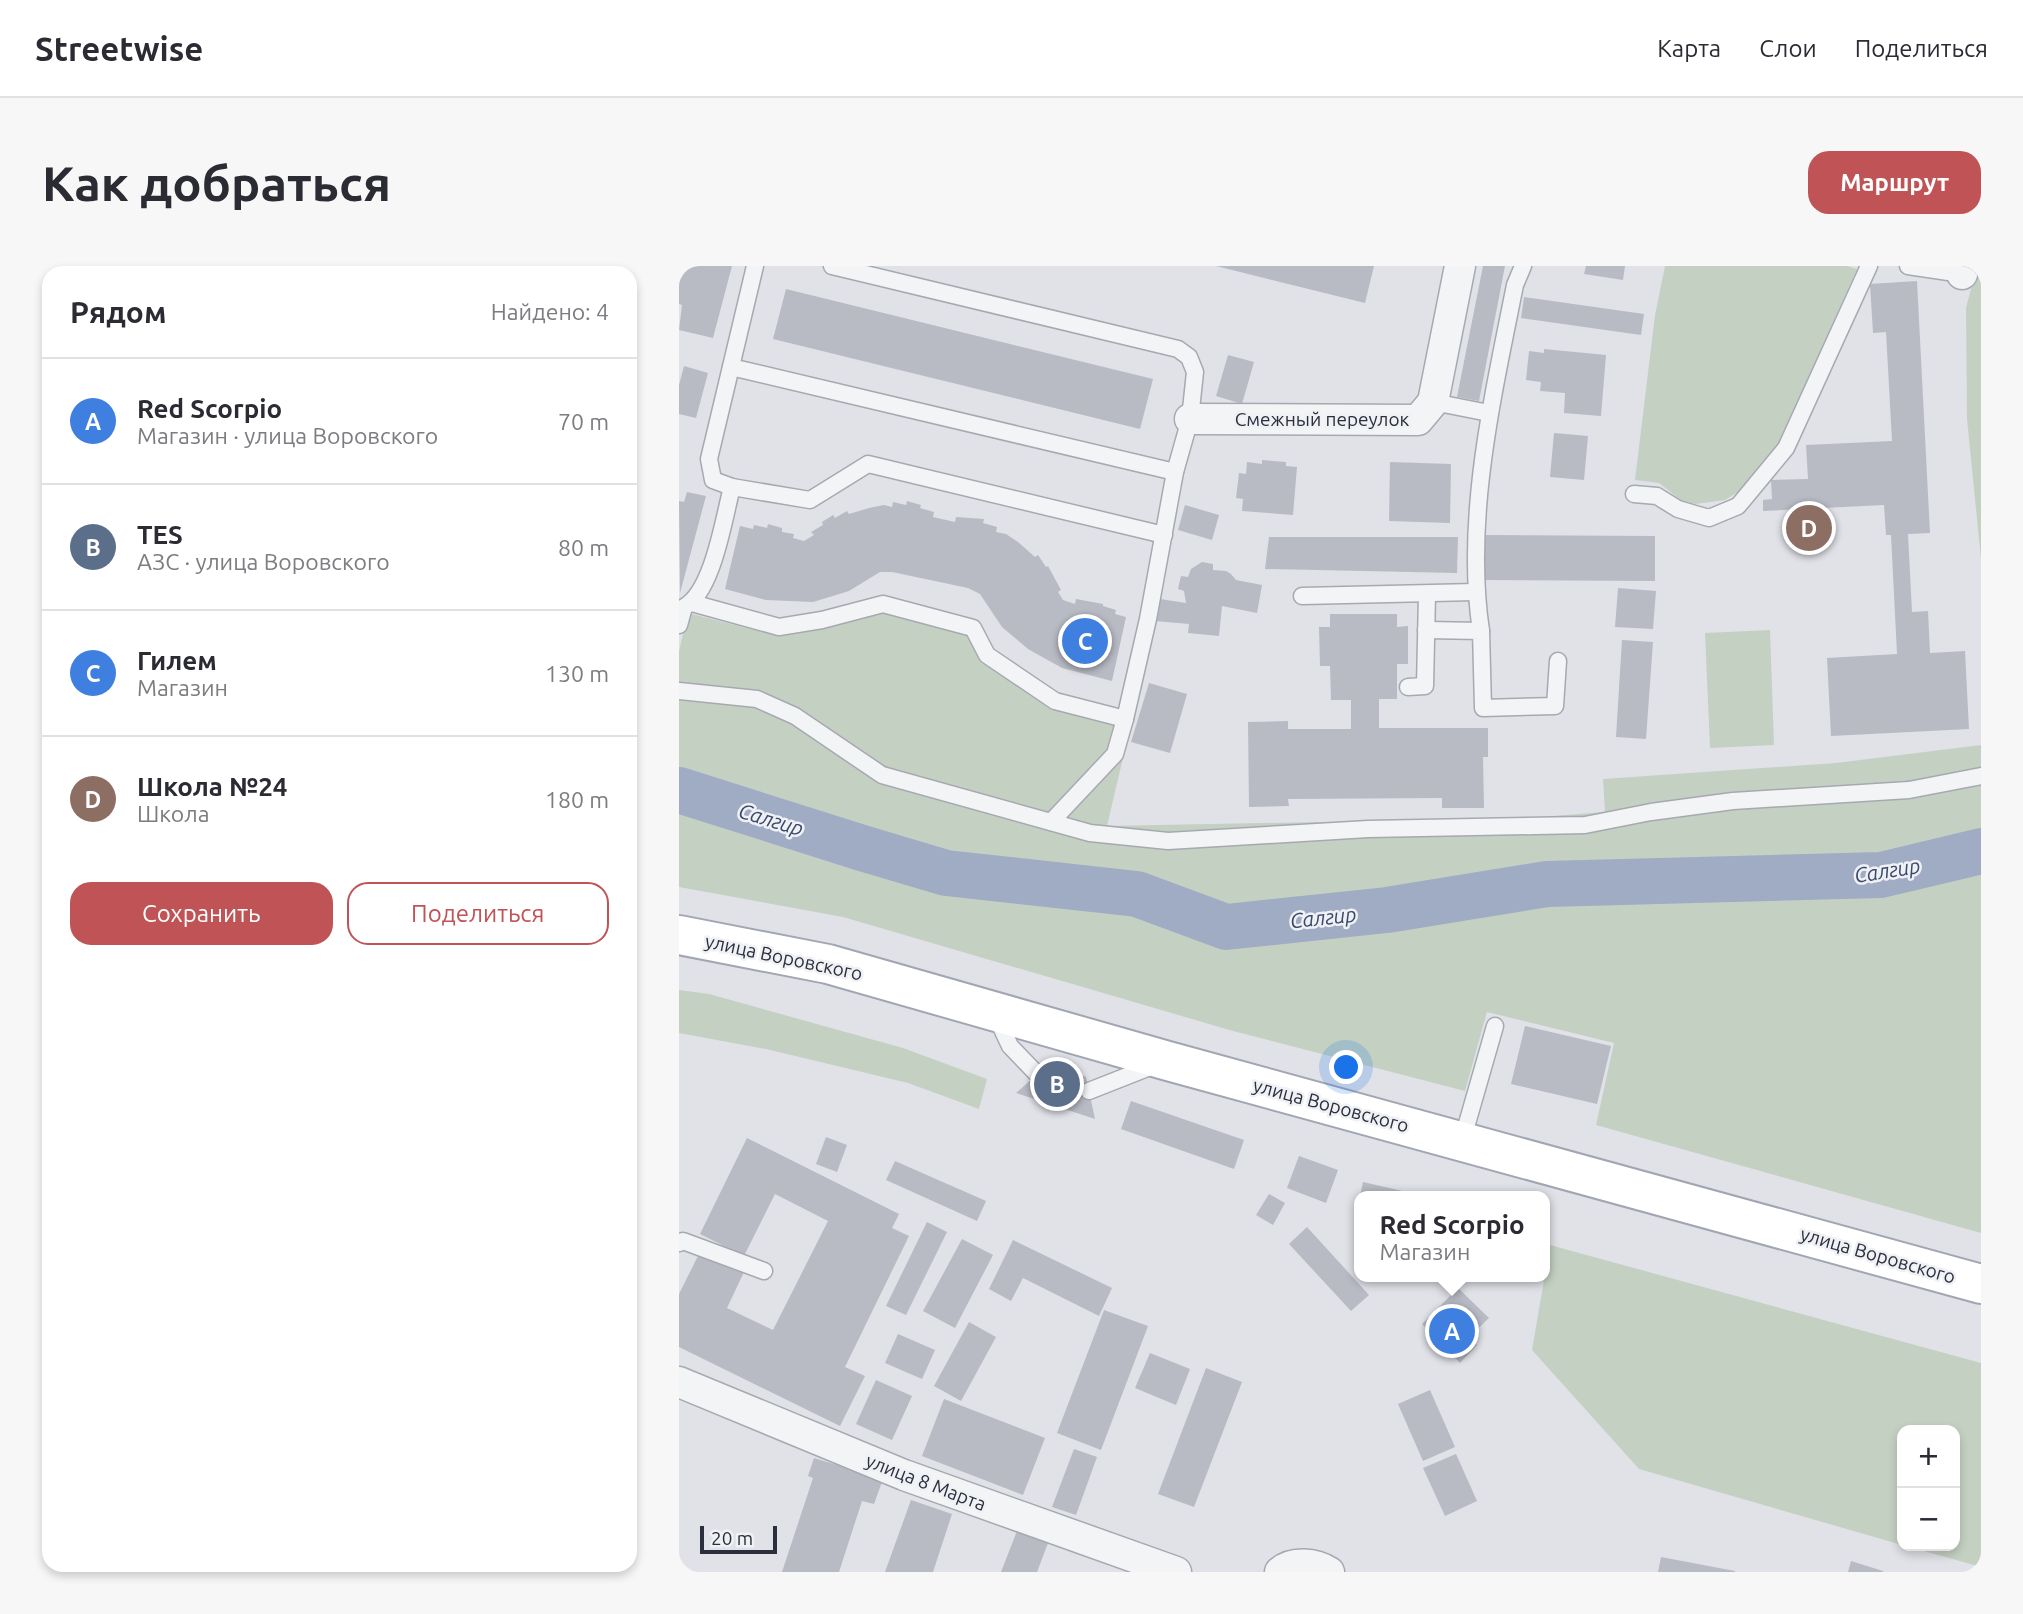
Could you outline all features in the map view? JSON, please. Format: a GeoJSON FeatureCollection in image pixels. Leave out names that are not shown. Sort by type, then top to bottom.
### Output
{"type":"FeatureCollection","features":[{"type":"Feature","properties":{"kind":"main road","name":"улица Воровского"},"geometry":{"type":"LineString","coordinates":[[679,935],[828,964],[1168,1061],[1981,1284]]}},
{"type":"Feature","properties":{"kind":"street","name":"Смежный переулок"},"geometry":{"type":"LineString","coordinates":[[1190,419],[1418,420],[1433,401],[1460,266]]}},
{"type":"Feature","properties":{"kind":"street","name":"улица 8 Марта"},"geometry":{"type":"LineString","coordinates":[[679,1382],[904,1475],[1176,1572]]}},
{"type":"Feature","properties":{"kind":"street"},"geometry":{"type":"LineString","coordinates":[[1280,1572],[1285,1567],[1305,1564],[1329,1572]]}},
{"type":"Feature","properties":{"kind":"lane"},"geometry":{"type":"LineString","coordinates":[[755,266],[709,459],[713,480],[732,487],[810,500],[868,464],[1164,535]]}},
{"type":"Feature","properties":{"kind":"lane"},"geometry":{"type":"LineString","coordinates":[[832,266],[1178,349],[1189,357],[1195,372],[1190,419],[1175,472],[1125,719],[1115,754],[1051,822]]}},
{"type":"Feature","properties":{"kind":"lane"},"geometry":{"type":"LineString","coordinates":[[1523,266],[1515,285],[1489,413],[1476,540],[1475,592],[1481,631],[1483,708],[1555,706],[1558,661]]}},
{"type":"Feature","properties":{"kind":"lane"},"geometry":{"type":"LineString","coordinates":[[1634,494],[1657,496],[1678,509],[1709,518],[1738,506],[1786,448],[1869,266]]}},
{"type":"Feature","properties":{"kind":"lane"},"geometry":{"type":"LineString","coordinates":[[1908,266],[1963,270]]}},
{"type":"Feature","properties":{"kind":"lane"},"geometry":{"type":"LineString","coordinates":[[731,367],[1175,472]]}},
{"type":"Feature","properties":{"kind":"lane"},"geometry":{"type":"LineString","coordinates":[[1433,401],[1489,413]]}},
{"type":"Feature","properties":{"kind":"lane"},"geometry":{"type":"LineString","coordinates":[[679,625],[684,607],[692,603],[711,571],[732,487]]}},
{"type":"Feature","properties":{"kind":"lane"},"geometry":{"type":"LineString","coordinates":[[1302,596],[1475,592]]}},
{"type":"Feature","properties":{"kind":"lane"},"geometry":{"type":"LineString","coordinates":[[1408,687],[1425,686],[1427,595]]}},
{"type":"Feature","properties":{"kind":"lane"},"geometry":{"type":"LineString","coordinates":[[692,603],[779,627],[822,620],[883,604],[973,628],[987,655],[1055,701],[1125,719]]}},
{"type":"Feature","properties":{"kind":"lane"},"geometry":{"type":"LineString","coordinates":[[1426,631],[1481,631]]}},
{"type":"Feature","properties":{"kind":"lane"},"geometry":{"type":"LineString","coordinates":[[679,691],[757,699],[795,716],[882,775],[1090,833],[1168,841],[1368,829],[1585,825],[1651,811],[1733,800],[1909,790],[1981,776]]}},
{"type":"Feature","properties":{"kind":"lane"},"geometry":{"type":"LineString","coordinates":[[993,1010],[1010,1046],[1037,1074]]}},
{"type":"Feature","properties":{"kind":"lane"},"geometry":{"type":"LineString","coordinates":[[1462,1141],[1495,1026]]}},
{"type":"Feature","properties":{"kind":"lane"},"geometry":{"type":"LineString","coordinates":[[1089,1091],[1168,1061]]}},
{"type":"Feature","properties":{"kind":"lane"},"geometry":{"type":"LineString","coordinates":[[679,1243],[683,1241],[764,1271]]}},
{"type":"Feature","properties":{"kind":"green space"},"geometry":{"type":"Polygon","coordinates":[[[1665,266],[1847,266],[1857,269],[1780,441],[1741,490],[1725,500],[1695,504],[1682,501],[1659,483],[1635,480],[1655,315],[1665,266]]]}},
{"type":"Feature","properties":{"kind":"green space"},"geometry":{"type":"Polygon","coordinates":[[[1977,266],[1981,266],[1981,559],[1967,419],[1966,308],[1977,266]]]}},
{"type":"Feature","properties":{"kind":"green space"},"geometry":{"type":"Polygon","coordinates":[[[688,613],[778,636],[885,613],[967,633],[979,658],[1051,708],[1130,728],[1107,826],[1527,818],[1605,812],[1603,779],[1836,763],[1981,745],[1981,1233],[1596,1125],[1614,1043],[1487,1012],[1465,1091],[1233,1031],[843,917],[679,887],[679,651],[688,613]]]}},
{"type":"Feature","properties":{"kind":"green space"},"geometry":{"type":"Polygon","coordinates":[[[1770,630],[1774,745],[1710,748],[1705,633],[1770,630]]]}},
{"type":"Feature","properties":{"kind":"green space"},"geometry":{"type":"Polygon","coordinates":[[[679,990],[709,994],[903,1048],[987,1079],[979,1109],[908,1083],[766,1049],[679,1033],[679,990]]]}},
{"type":"Feature","properties":{"kind":"green space"},"geometry":{"type":"Polygon","coordinates":[[[1550,1245],[1981,1363],[1981,1567],[1924,1551],[1960,1551],[1960,1425],[1897,1425],[1897,1544],[1639,1469],[1532,1350],[1544,1282],[1550,1282],[1550,1245]]]}},
{"type":"Feature","properties":{"kind":"building"},"geometry":{"type":"Polygon","coordinates":[[[679,266],[732,266],[713,338],[679,330],[682,305],[679,304],[679,266]]]}},
{"type":"Feature","properties":{"kind":"building"},"geometry":{"type":"Polygon","coordinates":[[[1216,266],[1374,266],[1365,303],[1216,266]]]}},
{"type":"Feature","properties":{"kind":"building"},"geometry":{"type":"Polygon","coordinates":[[[1483,266],[1505,266],[1479,401],[1457,397],[1483,266]]]}},
{"type":"Feature","properties":{"kind":"building"},"geometry":{"type":"Polygon","coordinates":[[[1586,266],[1625,266],[1623,280],[1584,274],[1586,266]]]}},
{"type":"Feature","properties":{"kind":"building"},"geometry":{"type":"Polygon","coordinates":[[[1917,281],[1930,533],[1908,534],[1912,612],[1928,611],[1930,653],[1965,651],[1969,729],[1831,736],[1827,658],[1897,654],[1891,535],[1886,535],[1884,505],[1763,511],[1763,500],[1772,499],[1771,480],[1808,479],[1806,445],[1892,441],[1886,332],[1873,333],[1870,284],[1917,281]]]}},
{"type":"Feature","properties":{"kind":"building"},"geometry":{"type":"Polygon","coordinates":[[[786,289],[1153,379],[1140,429],[773,339],[786,289]]]}},
{"type":"Feature","properties":{"kind":"building"},"geometry":{"type":"Polygon","coordinates":[[[1524,297],[1644,314],[1641,335],[1521,318],[1524,297]]]}},
{"type":"Feature","properties":{"kind":"building"},"geometry":{"type":"Polygon","coordinates":[[[1544,349],[1606,355],[1601,416],[1564,413],[1565,393],[1540,391],[1541,382],[1526,380],[1529,351],[1544,353],[1544,349]]]}},
{"type":"Feature","properties":{"kind":"building"},"geometry":{"type":"Polygon","coordinates":[[[1228,355],[1254,362],[1242,404],[1216,396],[1228,355]]]}},
{"type":"Feature","properties":{"kind":"building"},"geometry":{"type":"Polygon","coordinates":[[[684,366],[708,373],[696,418],[679,414],[679,385],[684,366]]]}},
{"type":"Feature","properties":{"kind":"building"},"geometry":{"type":"Polygon","coordinates":[[[1554,433],[1588,436],[1584,480],[1550,477],[1554,433]]]}},
{"type":"Feature","properties":{"kind":"building"},"geometry":{"type":"Polygon","coordinates":[[[1262,460],[1286,462],[1286,466],[1297,467],[1293,515],[1242,511],[1243,499],[1236,498],[1239,473],[1246,474],[1247,462],[1262,464],[1262,460]]]}},
{"type":"Feature","properties":{"kind":"building"},"geometry":{"type":"Polygon","coordinates":[[[1390,462],[1451,464],[1450,523],[1389,521],[1390,462]]]}},
{"type":"Feature","properties":{"kind":"building"},"geometry":{"type":"Polygon","coordinates":[[[687,492],[706,496],[680,593],[679,501],[684,502],[687,492]]]}},
{"type":"Feature","properties":{"kind":"building"},"geometry":{"type":"Polygon","coordinates":[[[907,501],[934,512],[933,517],[955,522],[956,517],[984,519],[983,523],[997,527],[996,532],[1006,534],[1035,557],[1038,555],[1046,567],[1048,566],[1061,590],[1058,592],[1063,600],[1075,604],[1076,599],[1103,604],[1116,610],[1115,614],[1126,617],[1112,681],[1062,668],[1028,649],[1002,627],[980,594],[968,588],[892,572],[880,572],[849,591],[813,602],[766,600],[725,589],[740,526],[767,528],[768,524],[782,528],[782,532],[794,534],[793,538],[804,541],[814,535],[811,532],[833,515],[835,518],[847,511],[849,514],[884,505],[892,507],[893,502],[906,505],[907,501]]]}},
{"type":"Feature","properties":{"kind":"building"},"geometry":{"type":"Polygon","coordinates":[[[1185,505],[1219,515],[1212,540],[1178,530],[1185,505]]]}},
{"type":"Feature","properties":{"kind":"building"},"geometry":{"type":"Polygon","coordinates":[[[1484,535],[1655,536],[1655,581],[1484,580],[1484,535]]]}},
{"type":"Feature","properties":{"kind":"building"},"geometry":{"type":"Polygon","coordinates":[[[1269,537],[1458,537],[1457,573],[1265,569],[1269,537]]]}},
{"type":"Feature","properties":{"kind":"building"},"geometry":{"type":"Polygon","coordinates":[[[1202,562],[1213,564],[1213,570],[1226,571],[1236,580],[1262,585],[1257,613],[1222,606],[1219,636],[1188,633],[1189,624],[1155,621],[1160,599],[1186,603],[1184,591],[1178,589],[1181,576],[1188,577],[1191,569],[1202,562]]]}},
{"type":"Feature","properties":{"kind":"building"},"geometry":{"type":"Polygon","coordinates":[[[1618,588],[1656,591],[1653,629],[1615,627],[1618,588]]]}},
{"type":"Feature","properties":{"kind":"building"},"geometry":{"type":"Polygon","coordinates":[[[1330,614],[1397,614],[1397,627],[1408,626],[1408,664],[1397,664],[1397,699],[1379,699],[1379,728],[1488,728],[1488,757],[1483,757],[1484,808],[1442,808],[1442,798],[1288,799],[1289,806],[1249,807],[1248,722],[1288,721],[1288,729],[1351,729],[1351,700],[1331,700],[1330,666],[1320,666],[1319,627],[1330,627],[1330,614]]]}},
{"type":"Feature","properties":{"kind":"building"},"geometry":{"type":"Polygon","coordinates":[[[1622,640],[1653,642],[1646,739],[1616,737],[1622,640]]]}},
{"type":"Feature","properties":{"kind":"building"},"geometry":{"type":"Polygon","coordinates":[[[1149,683],[1187,694],[1170,753],[1131,742],[1149,683]]]}},
{"type":"Feature","properties":{"kind":"building"},"geometry":{"type":"Polygon","coordinates":[[[1525,1026],[1611,1046],[1597,1104],[1511,1084],[1525,1026]]]}},
{"type":"Feature","properties":{"kind":"building"},"geometry":{"type":"Polygon","coordinates":[[[1050,1063],[1086,1077],[1095,1119],[1016,1093],[1050,1063]]]}},
{"type":"Feature","properties":{"kind":"building"},"geometry":{"type":"Polygon","coordinates":[[[1131,1101],[1244,1140],[1234,1169],[1121,1129],[1131,1101]]]}},
{"type":"Feature","properties":{"kind":"building"},"geometry":{"type":"Polygon","coordinates":[[[826,1137],[847,1145],[837,1172],[816,1164],[826,1137]]]}},
{"type":"Feature","properties":{"kind":"building"},"geometry":{"type":"Polygon","coordinates":[[[747,1138],[899,1214],[892,1228],[909,1236],[845,1367],[865,1376],[840,1426],[679,1347],[679,1294],[701,1250],[744,1272],[727,1308],[773,1330],[828,1221],[775,1194],[744,1256],[700,1234],[747,1138]]]}},
{"type":"Feature","properties":{"kind":"building"},"geometry":{"type":"Polygon","coordinates":[[[1299,1156],[1338,1170],[1326,1203],[1287,1188],[1299,1156]]]}},
{"type":"Feature","properties":{"kind":"building"},"geometry":{"type":"Polygon","coordinates":[[[895,1161],[986,1201],[977,1221],[886,1180],[895,1161]]]}},
{"type":"Feature","properties":{"kind":"building"},"geometry":{"type":"Polygon","coordinates":[[[1363,1182],[1402,1191],[1361,1191],[1363,1182]]]}},
{"type":"Feature","properties":{"kind":"building"},"geometry":{"type":"Polygon","coordinates":[[[1269,1194],[1285,1203],[1273,1225],[1256,1215],[1269,1194]]]}},
{"type":"Feature","properties":{"kind":"building"},"geometry":{"type":"Polygon","coordinates":[[[927,1222],[947,1232],[906,1315],[886,1306],[927,1222]]]}},
{"type":"Feature","properties":{"kind":"building"},"geometry":{"type":"Polygon","coordinates":[[[1307,1227],[1354,1279],[1354,1282],[1369,1295],[1351,1311],[1289,1244],[1307,1227]]]}},
{"type":"Feature","properties":{"kind":"building"},"geometry":{"type":"Polygon","coordinates":[[[962,1239],[993,1255],[955,1328],[923,1311],[962,1239]]]}},
{"type":"Feature","properties":{"kind":"building"},"geometry":{"type":"Polygon","coordinates":[[[1013,1240],[1112,1288],[1099,1316],[1023,1278],[1011,1301],[989,1289],[1013,1240]]]}},
{"type":"Feature","properties":{"kind":"building"},"geometry":{"type":"Polygon","coordinates":[[[1458,1288],[1489,1318],[1469,1337],[1477,1345],[1460,1363],[1422,1324],[1458,1288]]]}},
{"type":"Feature","properties":{"kind":"building"},"geometry":{"type":"Polygon","coordinates":[[[1104,1310],[1148,1326],[1101,1450],[1057,1433],[1104,1310]]]}},
{"type":"Feature","properties":{"kind":"building"},"geometry":{"type":"Polygon","coordinates":[[[969,1322],[996,1337],[961,1401],[934,1386],[969,1322]]]}},
{"type":"Feature","properties":{"kind":"building"},"geometry":{"type":"Polygon","coordinates":[[[898,1334],[935,1350],[922,1379],[885,1363],[898,1334]]]}},
{"type":"Feature","properties":{"kind":"building"},"geometry":{"type":"Polygon","coordinates":[[[1150,1353],[1190,1369],[1176,1405],[1135,1388],[1150,1353]]]}},
{"type":"Feature","properties":{"kind":"building"},"geometry":{"type":"Polygon","coordinates":[[[1206,1368],[1242,1382],[1194,1507],[1158,1494],[1206,1368]]]}},
{"type":"Feature","properties":{"kind":"building"},"geometry":{"type":"Polygon","coordinates":[[[876,1380],[912,1396],[892,1440],[856,1424],[876,1380]]]}},
{"type":"Feature","properties":{"kind":"building"},"geometry":{"type":"Polygon","coordinates":[[[1430,1390],[1455,1447],[1423,1461],[1398,1404],[1430,1390]]]}},
{"type":"Feature","properties":{"kind":"building"},"geometry":{"type":"Polygon","coordinates":[[[944,1399],[1045,1438],[1023,1495],[922,1456],[944,1399]]]}},
{"type":"Feature","properties":{"kind":"building"},"geometry":{"type":"Polygon","coordinates":[[[1074,1449],[1097,1457],[1076,1515],[1052,1507],[1074,1449]]]}},
{"type":"Feature","properties":{"kind":"building"},"geometry":{"type":"Polygon","coordinates":[[[1456,1454],[1477,1501],[1445,1516],[1423,1468],[1456,1454]]]}},
{"type":"Feature","properties":{"kind":"building"},"geometry":{"type":"Polygon","coordinates":[[[814,1458],[883,1479],[874,1504],[862,1501],[839,1572],[782,1572],[813,1478],[808,1476],[814,1458]]]}},
{"type":"Feature","properties":{"kind":"building"},"geometry":{"type":"Polygon","coordinates":[[[911,1500],[952,1514],[933,1572],[885,1572],[911,1500]]]}},
{"type":"Feature","properties":{"kind":"building"},"geometry":{"type":"Polygon","coordinates":[[[1017,1531],[1048,1543],[1037,1572],[1001,1572],[1017,1531]]]}},
{"type":"Feature","properties":{"kind":"building"},"geometry":{"type":"Polygon","coordinates":[[[1661,1557],[1735,1571],[1735,1572],[1658,1572],[1661,1557]]]}},
{"type":"Feature","properties":{"kind":"building"},"geometry":{"type":"Polygon","coordinates":[[[1851,1561],[1883,1571],[1883,1572],[1848,1572],[1851,1561]]]}},
{"type":"Feature","properties":{"kind":"waterway","name":"Салгир"},"geometry":{"type":"LineString","coordinates":[[679,790],[946,873],[1137,894],[1226,927],[1387,910],[1547,884],[1881,875],[1981,851]]}},
{"type":"Feature","properties":{"kind":"place","name":"Школа №24"},"geometry":{"type":"Point","coordinates":[1809,528]}},
{"type":"Feature","properties":{"kind":"place","name":"Гилем"},"geometry":{"type":"Point","coordinates":[1085,641]}},
{"type":"Feature","properties":{"kind":"place","name":"TES"},"geometry":{"type":"Point","coordinates":[1057,1084]}},
{"type":"Feature","properties":{"kind":"place","name":"Red Scorpio"},"geometry":{"type":"Point","coordinates":[1452,1331]}}]}
